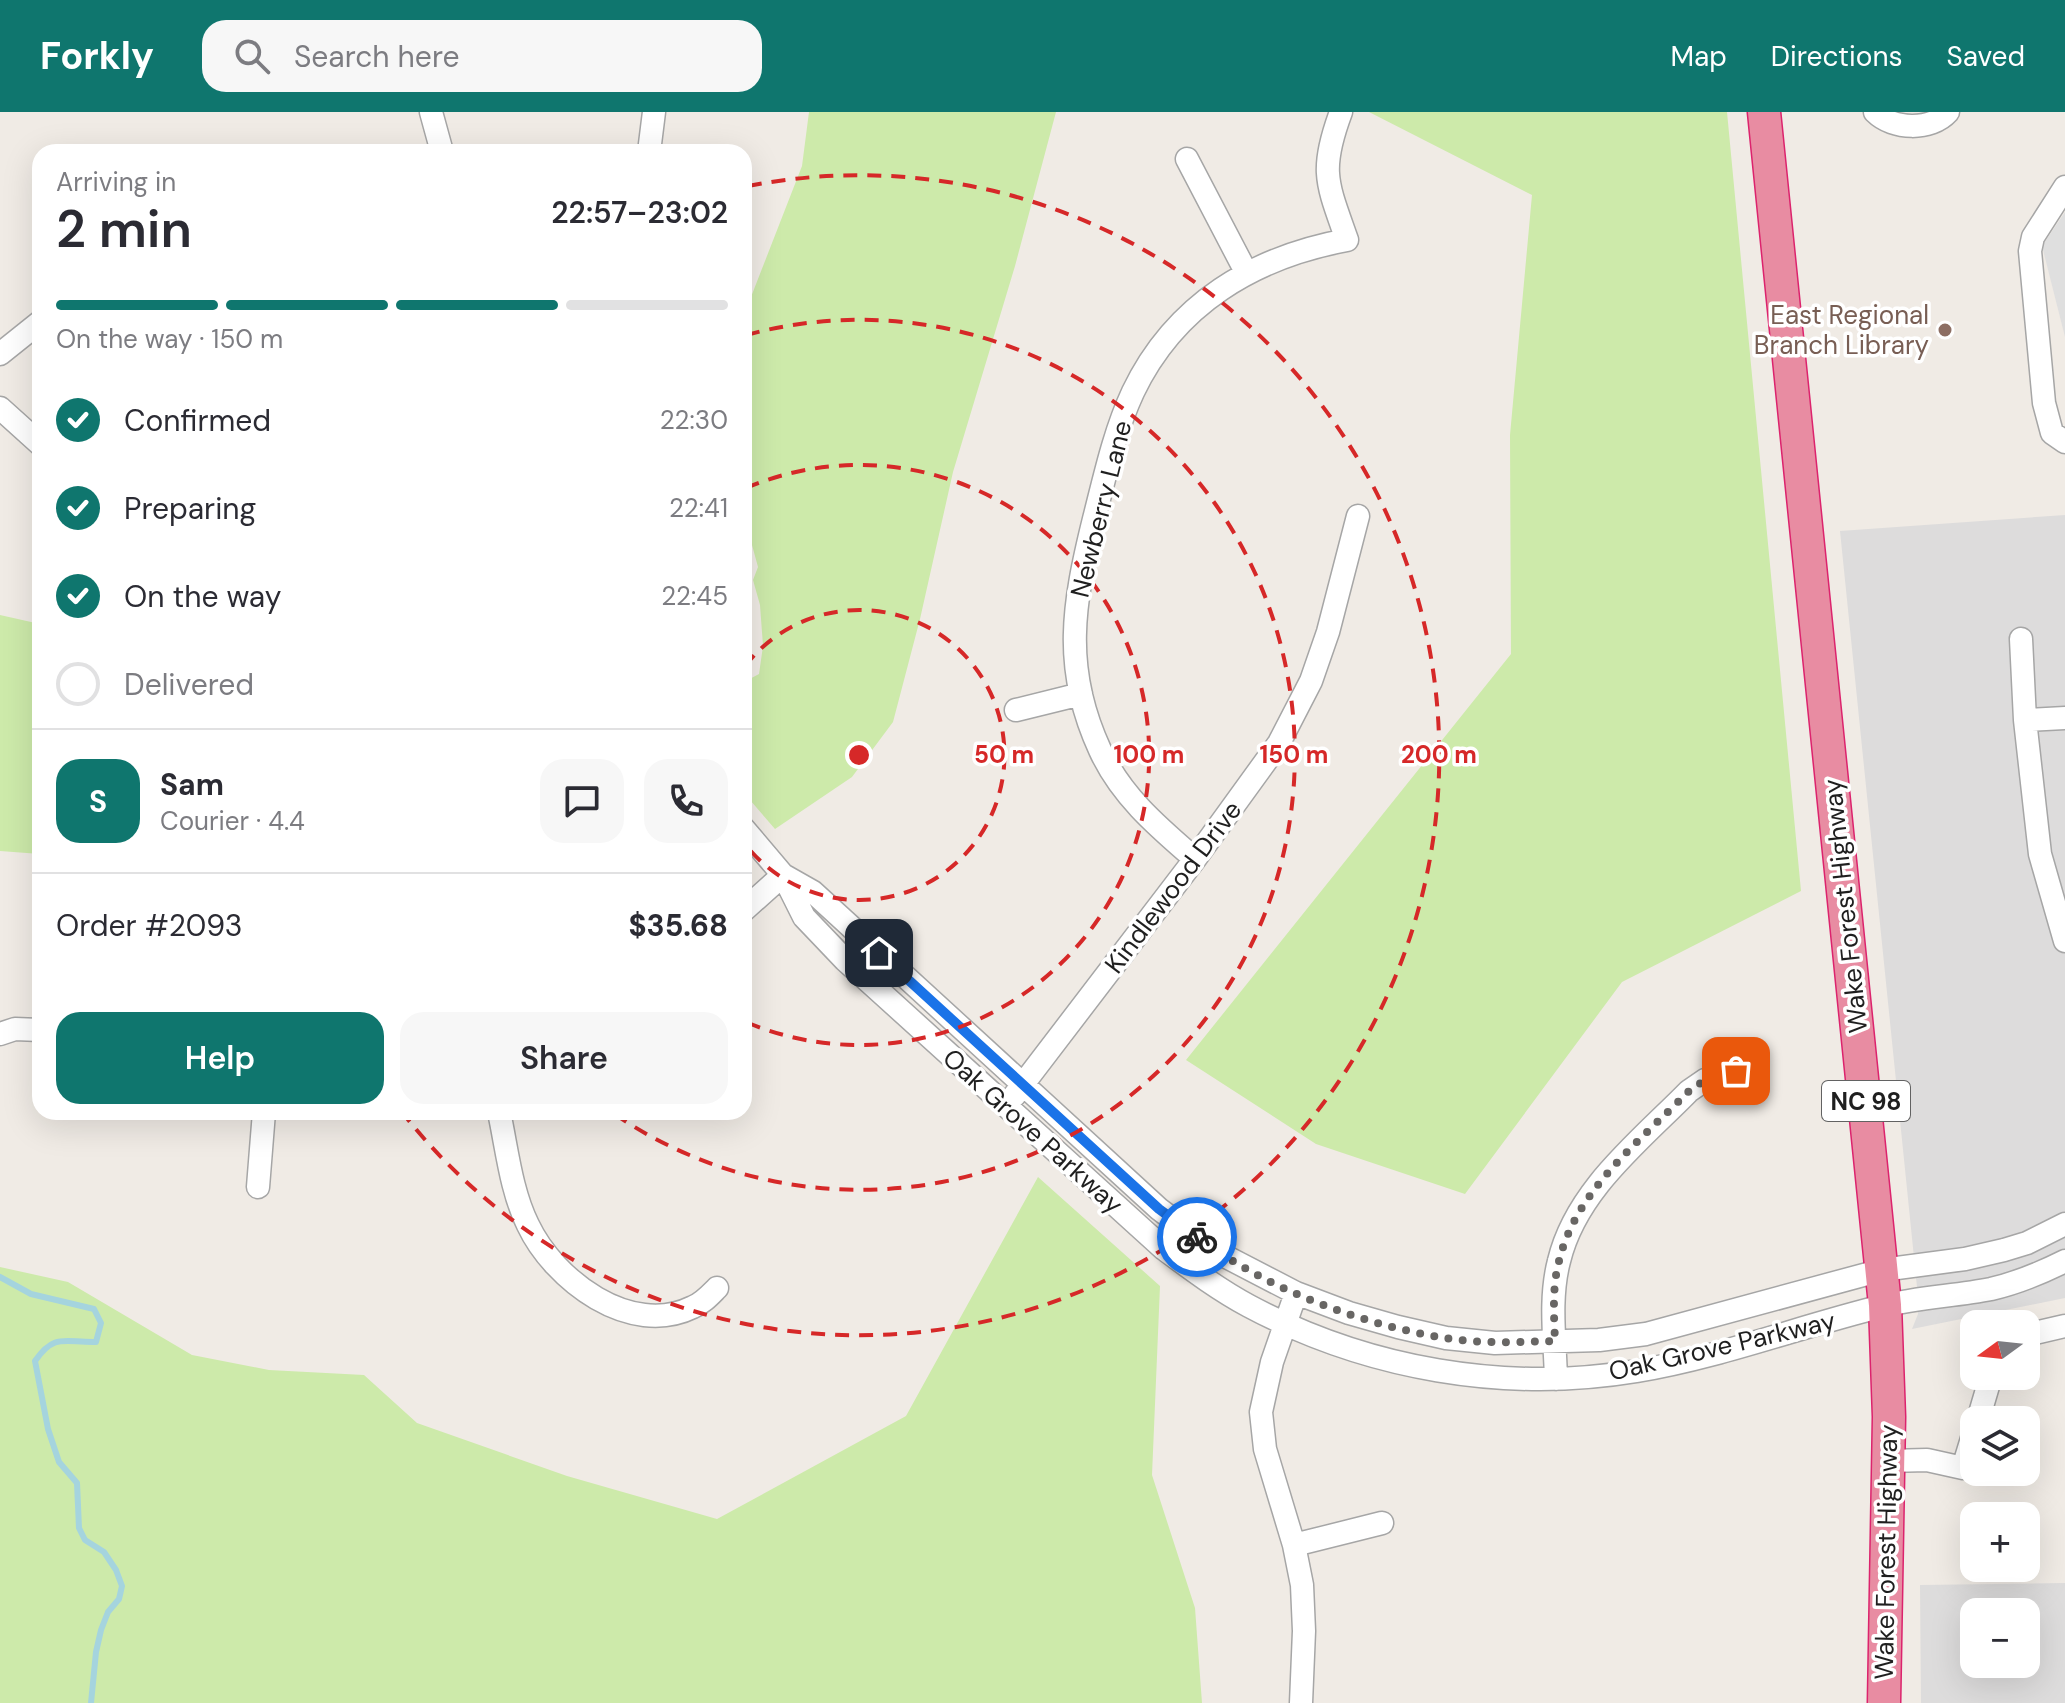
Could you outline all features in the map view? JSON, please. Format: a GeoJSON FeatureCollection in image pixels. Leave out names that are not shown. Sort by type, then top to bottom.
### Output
{"type":"FeatureCollection","features":[{"type":"Feature","properties":{"kind":"highway","name":"Wake Forest Highway"},"geometry":{"type":"LineString","coordinates":[[1764,112],[1885,1305],[1888,1461],[1884,1703]]}},
{"type":"Feature","properties":{"kind":"street"},"geometry":{"type":"LineString","coordinates":[[431,112],[440,144]]}},
{"type":"Feature","properties":{"kind":"street"},"geometry":{"type":"LineString","coordinates":[[650,144],[654,112]]}},
{"type":"Feature","properties":{"kind":"street","name":"Newberry Lane"},"geometry":{"type":"LineString","coordinates":[[1195,859],[1136,805],[1100,751],[1081,694],[1074,640],[1078,583],[1110,453],[1121,423],[1134,390],[1171,334],[1222,287],[1246,272],[1313,246],[1347,240],[1326,170],[1329,144],[1341,112]]}},
{"type":"Feature","properties":{"kind":"street"},"geometry":{"type":"LineString","coordinates":[[1875,112],[1882,119],[1911,126],[1942,119],[1948,112]]}},
{"type":"Feature","properties":{"kind":"street"},"geometry":{"type":"LineString","coordinates":[[1187,159],[1246,272]]}},
{"type":"Feature","properties":{"kind":"street"},"geometry":{"type":"LineString","coordinates":[[2065,187],[2033,237],[2030,251],[2044,403],[2052,433],[2065,442]]}},
{"type":"Feature","properties":{"kind":"street"},"geometry":{"type":"LineString","coordinates":[[0,354],[32,328]]}},
{"type":"Feature","properties":{"kind":"street"},"geometry":{"type":"LineString","coordinates":[[0,408],[32,437]]}},
{"type":"Feature","properties":{"kind":"street","name":"Kindlewood Drive"},"geometry":{"type":"LineString","coordinates":[[1005,1106],[1195,859],[1279,743],[1311,681],[1328,632],[1358,516]]}},
{"type":"Feature","properties":{"kind":"street"},"geometry":{"type":"LineString","coordinates":[[2021,639],[2025,720],[2040,854],[2065,941]]}},
{"type":"Feature","properties":{"kind":"street"},"geometry":{"type":"LineString","coordinates":[[1016,710],[1081,694]]}},
{"type":"Feature","properties":{"kind":"street"},"geometry":{"type":"LineString","coordinates":[[2025,720],[2065,718]]}},
{"type":"Feature","properties":{"kind":"street","name":"Oak Grove Parkway"},"geometry":{"type":"LineString","coordinates":[[752,838],[783,875],[804,917],[845,960],[1164,1249],[1248,1305],[1380,1360],[1444,1372],[1556,1379],[1638,1371],[1885,1305],[1990,1289],[2040,1274],[2065,1261]]}},
{"type":"Feature","properties":{"kind":"street"},"geometry":{"type":"LineString","coordinates":[[752,903],[783,875]]}},
{"type":"Feature","properties":{"kind":"street","name":"Oak Grove Parkway"},"geometry":{"type":"LineString","coordinates":[[783,875],[813,892],[1159,1209],[1215,1251],[1296,1293],[1349,1313],[1446,1338],[1495,1343],[1599,1340],[1646,1334],[1882,1270],[1965,1259],[2004,1250],[2027,1243],[2065,1224]]}},
{"type":"Feature","properties":{"kind":"street"},"geometry":{"type":"LineString","coordinates":[[0,1034],[15,1029],[32,1030]]}},
{"type":"Feature","properties":{"kind":"street"},"geometry":{"type":"LineString","coordinates":[[1556,1379],[1554,1295],[1558,1262],[1579,1210],[1596,1186],[1689,1091],[1705,1080],[1736,1071]]}},
{"type":"Feature","properties":{"kind":"street"},"geometry":{"type":"LineString","coordinates":[[258,1187],[263,1120]]}},
{"type":"Feature","properties":{"kind":"street"},"geometry":{"type":"LineString","coordinates":[[501,1120],[519,1202],[528,1225],[553,1263],[576,1285],[616,1307],[652,1315],[692,1308],[717,1288]]}},
{"type":"Feature","properties":{"kind":"street"},"geometry":{"type":"LineString","coordinates":[[1296,1293],[1264,1389],[1261,1412],[1265,1449],[1294,1545],[1303,1608],[1301,1703]]}},
{"type":"Feature","properties":{"kind":"street"},"geometry":{"type":"LineString","coordinates":[[2040,1332],[2065,1326]]}},
{"type":"Feature","properties":{"kind":"street"},"geometry":{"type":"LineString","coordinates":[[1888,1461],[1927,1460],[1960,1467]]}},
{"type":"Feature","properties":{"kind":"street"},"geometry":{"type":"LineString","coordinates":[[1294,1545],[1382,1523]]}},
{"type":"Feature","properties":{"kind":"shaded area"},"geometry":{"type":"Polygon","coordinates":[[[2065,212],[2065,337],[2042,246],[2065,212]]]}},
{"type":"Feature","properties":{"kind":"shaded area"},"geometry":{"type":"Polygon","coordinates":[[[2065,515],[2065,1298],[2006,1310],[1960,1310],[1960,1319],[1912,1329],[1918,1314],[1917,1287],[1840,531],[2065,515]]]}},
{"type":"Feature","properties":{"kind":"shaded area"},"geometry":{"type":"Polygon","coordinates":[[[2065,1583],[2065,1703],[1921,1703],[1920,1585],[2065,1583]]]}},
{"type":"Feature","properties":{"kind":"green space"},"geometry":{"type":"Polygon","coordinates":[[[809,112],[1056,112],[1015,266],[953,472],[893,722],[852,777],[775,829],[752,802],[752,678],[759,674],[763,646],[760,605],[753,580],[758,567],[752,545],[752,294],[802,166],[809,112]]]}},
{"type":"Feature","properties":{"kind":"green space"},"geometry":{"type":"Polygon","coordinates":[[[1369,112],[1727,112],[1801,891],[1622,982],[1465,1194],[1316,1144],[1186,1060],[1511,654],[1510,435],[1532,195],[1369,112]]]}},
{"type":"Feature","properties":{"kind":"green space"},"geometry":{"type":"Polygon","coordinates":[[[0,615],[32,622],[32,853],[0,851],[0,615]]]}},
{"type":"Feature","properties":{"kind":"green space"},"geometry":{"type":"Polygon","coordinates":[[[1038,1177],[1160,1286],[1152,1475],[1195,1608],[1202,1703],[0,1703],[0,1267],[68,1282],[192,1355],[269,1370],[364,1375],[417,1423],[567,1476],[717,1519],[906,1416],[1038,1177]]]}},
{"type":"Feature","properties":{"kind":"waterway"},"geometry":{"type":"LineString","coordinates":[[0,1277],[31,1294],[94,1309],[101,1323],[96,1342],[55,1343],[35,1361],[48,1429],[59,1462],[77,1483],[79,1528],[85,1540],[104,1552],[122,1586],[119,1599],[108,1612],[101,1630],[91,1703]]}},
{"type":"Feature","properties":{"kind":"way so far"},"geometry":{"type":"LineString","coordinates":[[1197,1237],[1215,1251],[1260,1276],[1349,1313],[1446,1338],[1495,1343],[1555,1341],[1554,1295],[1558,1262],[1579,1210],[1596,1186],[1689,1091],[1705,1080],[1736,1071]]}},
{"type":"Feature","properties":{"kind":"place","name":"East Regional Branch Library"},"geometry":{"type":"Point","coordinates":[1945,330]}},
{"type":"Feature","properties":{"kind":"route"},"geometry":{"type":"LineString","coordinates":[[879,953],[1159,1209],[1197,1237]]}}]}
